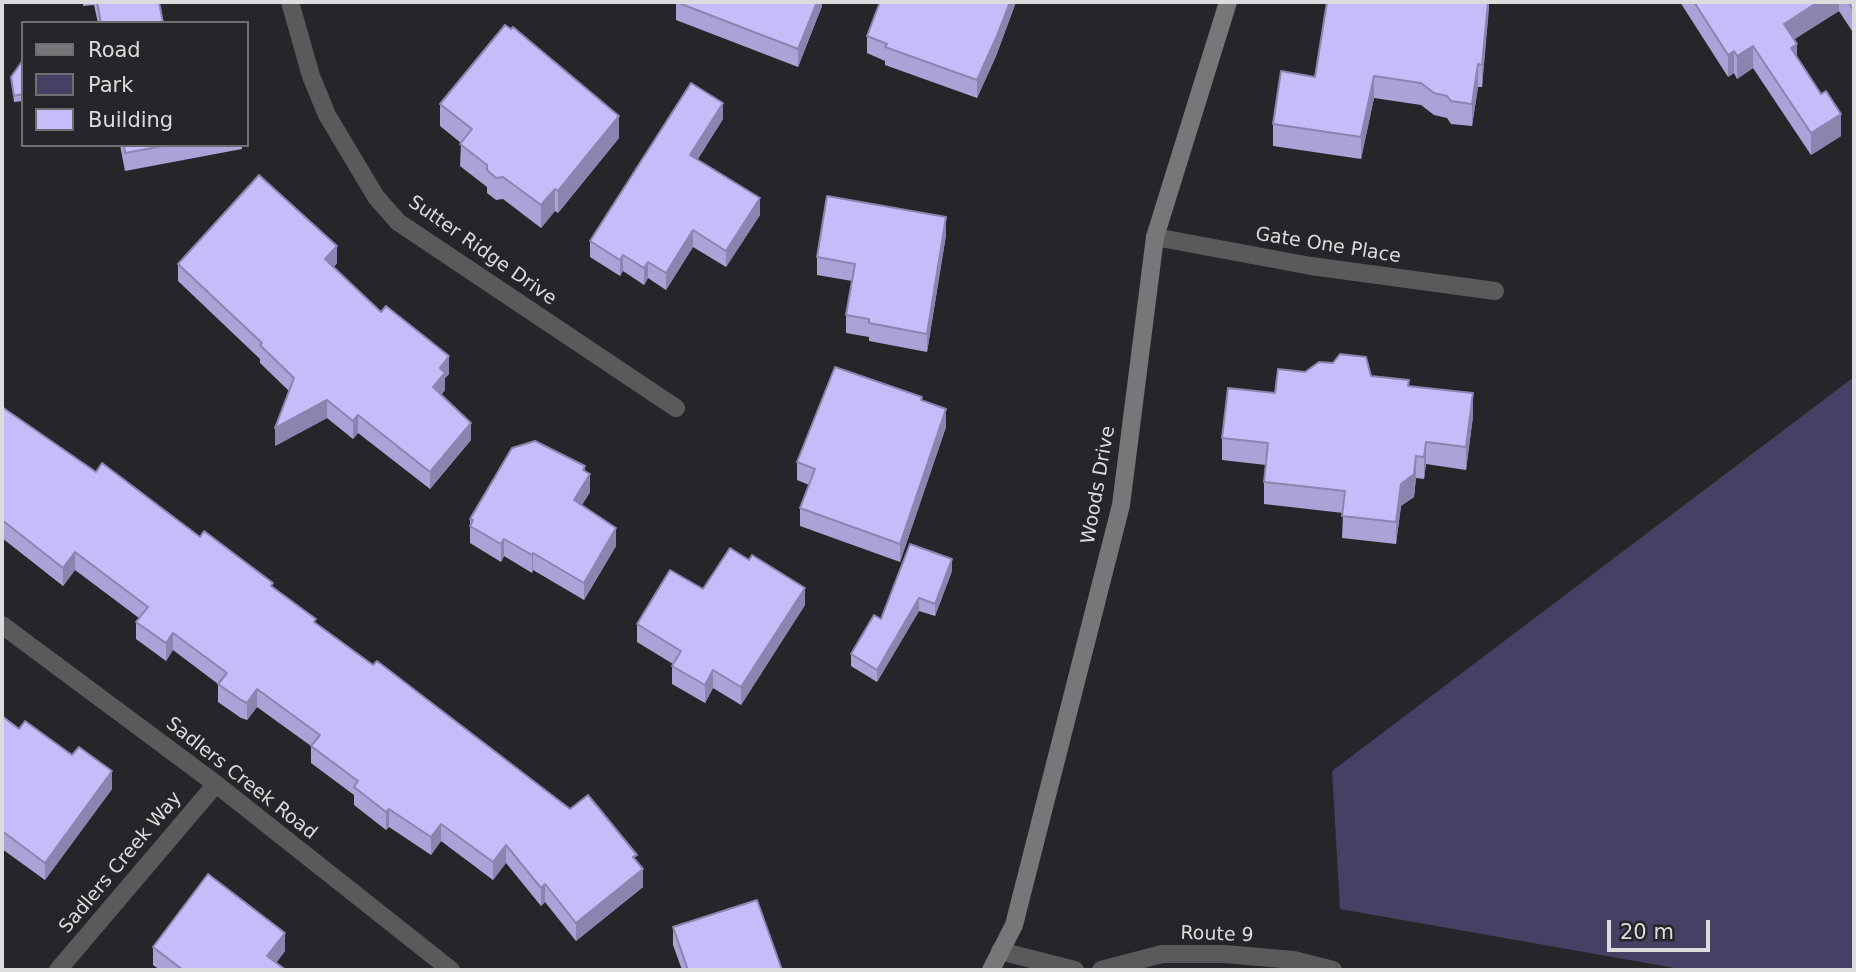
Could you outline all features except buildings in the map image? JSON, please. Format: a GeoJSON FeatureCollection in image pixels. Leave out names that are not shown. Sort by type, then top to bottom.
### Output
{"type":"FeatureCollection","features":[{"type":"Feature","properties":{"kind":"street","name":"Sutter Ridge Drive"},"geometry":{"type":"LineString","coordinates":[[290,2],[307,64],[327,116],[376,197],[398,222],[676,408]]}},
{"type":"Feature","properties":{"kind":"street","name":"Woods Drive"},"geometry":{"type":"LineString","coordinates":[[991,970],[1014,925],[1121,505],[1155,237],[1228,2]]}},
{"type":"Feature","properties":{"kind":"street","name":"Gate One Place"},"geometry":{"type":"LineString","coordinates":[[1155,237],[1311,266],[1495,291]]}},
{"type":"Feature","properties":{"kind":"street","name":"Sadlers Creek Road"},"geometry":{"type":"LineString","coordinates":[[2,625],[216,784],[451,970]]}},
{"type":"Feature","properties":{"kind":"street","name":"Sadlers Creek Way"},"geometry":{"type":"LineString","coordinates":[[58,970],[216,784]]}},
{"type":"Feature","properties":{"kind":"street"},"geometry":{"type":"LineString","coordinates":[[1000,951],[1075,970]]}},
{"type":"Feature","properties":{"kind":"street","name":"Route 9"},"geometry":{"type":"LineString","coordinates":[[1101,970],[1162,954],[1224,954],[1294,960],[1333,970]]}},
{"type":"Feature","properties":{"kind":"green space"},"geometry":{"type":"Polygon","coordinates":[[[1854,377],[1854,970],[1686,970],[1340,909],[1332,771],[1854,377]]]}}]}
